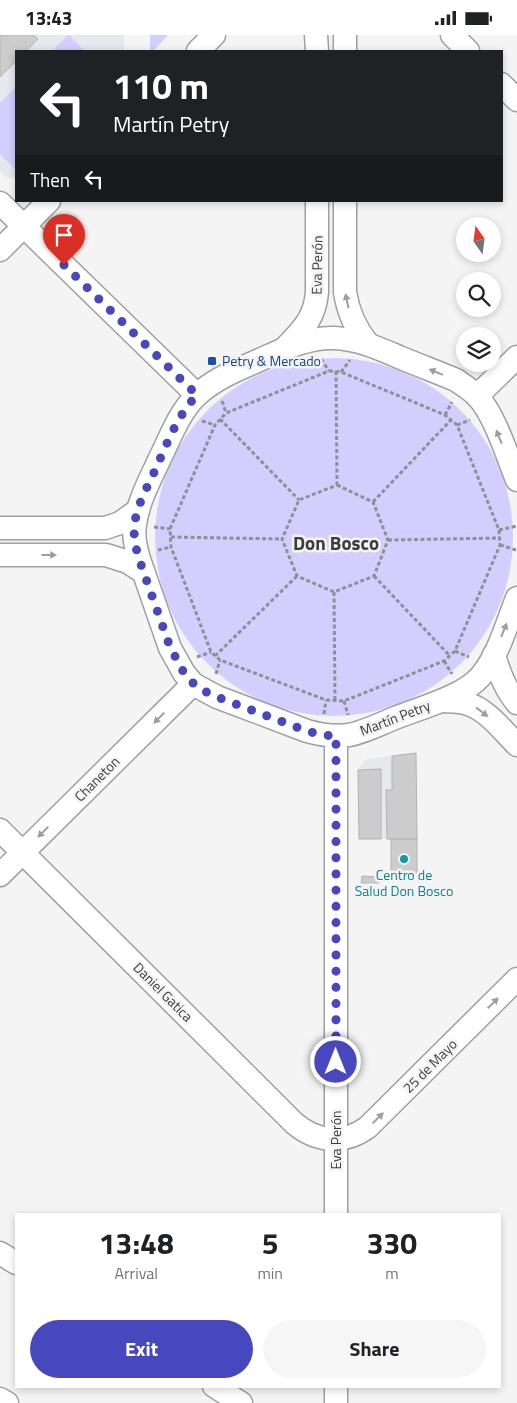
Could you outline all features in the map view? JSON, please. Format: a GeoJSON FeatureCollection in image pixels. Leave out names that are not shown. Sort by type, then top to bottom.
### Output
{"type":"FeatureCollection","features":[{"type":"Feature","properties":{"kind":"street"},"geometry":{"type":"LineString","coordinates":[[199,50],[214,35]]}},
{"type":"Feature","properties":{"kind":"street"},"geometry":{"type":"LineString","coordinates":[[316,35],[316,50]]}},
{"type":"Feature","properties":{"kind":"street"},"geometry":{"type":"LineString","coordinates":[[345,35],[345,50]]}},
{"type":"Feature","properties":{"kind":"street"},"geometry":{"type":"LineString","coordinates":[[452,35],[467,50]]}},
{"type":"Feature","properties":{"kind":"street"},"geometry":{"type":"LineString","coordinates":[[503,86],[517,100]]}},
{"type":"Feature","properties":{"kind":"street"},"geometry":{"type":"LineString","coordinates":[[0,250],[48,202]]}},
{"type":"Feature","properties":{"kind":"street","name":"Eva Perón"},"geometry":{"type":"LineString","coordinates":[[284,349],[309,322],[316,303],[317,202]]}},
{"type":"Feature","properties":{"kind":"street","name":"Eva Perón"},"geometry":{"type":"LineString","coordinates":[[345,202],[345,292],[355,325],[360,351]]}},
{"type":"Feature","properties":{"kind":"street"},"geometry":{"type":"LineString","coordinates":[[0,203],[197,395]]}},
{"type":"Feature","properties":{"kind":"street","name":"Martín Petry"},"geometry":{"type":"LineString","coordinates":[[517,480],[491,417],[478,396],[467,387],[456,380],[360,351],[352,340],[334,338],[315,339],[284,349],[222,377],[197,395],[177,423],[144,493],[145,519],[134,528],[135,544],[143,572],[170,647],[184,673],[193,683],[217,697],[322,735],[329,727],[351,734],[369,729],[468,688],[479,679],[487,668],[517,598]]}},
{"type":"Feature","properties":{"kind":"street"},"geometry":{"type":"LineString","coordinates":[[478,396],[517,357]]}},
{"type":"Feature","properties":{"kind":"street"},"geometry":{"type":"LineString","coordinates":[[0,528],[105,528],[120,523],[145,519]]}},
{"type":"Feature","properties":{"kind":"street"},"geometry":{"type":"LineString","coordinates":[[0,555],[106,555],[128,562],[143,572]]}},
{"type":"Feature","properties":{"kind":"street"},"geometry":{"type":"LineString","coordinates":[[494,655],[501,678],[517,703]]}},
{"type":"Feature","properties":{"kind":"street","name":"Chaneton"},"geometry":{"type":"LineString","coordinates":[[0,875],[193,683]]}},
{"type":"Feature","properties":{"kind":"street"},"geometry":{"type":"LineString","coordinates":[[437,701],[456,701],[474,707],[490,718],[517,745]]}},
{"type":"Feature","properties":{"kind":"street","name":"Eva Perón"},"geometry":{"type":"LineString","coordinates":[[329,727],[336,1213]]}},
{"type":"Feature","properties":{"kind":"street","name":"Daniel Gatica"},"geometry":{"type":"LineString","coordinates":[[0,830],[294,1123],[312,1135],[336,1139]]}},
{"type":"Feature","properties":{"kind":"street","name":"25 de Mayo"},"geometry":{"type":"LineString","coordinates":[[336,1139],[353,1136],[361,1133],[368,1127],[517,979]]}},
{"type":"Feature","properties":{"kind":"street"},"geometry":{"type":"LineString","coordinates":[[0,1253],[15,1262]]}},
{"type":"Feature","properties":{"kind":"street"},"geometry":{"type":"LineString","coordinates":[[217,1388],[241,1403]]}},
{"type":"Feature","properties":{"kind":"street"},"geometry":{"type":"LineString","coordinates":[[336,1388],[336,1403]]}},
{"type":"Feature","properties":{"kind":"street"},"geometry":{"type":"LineString","coordinates":[[0,1399],[7,1403]]}},
{"type":"Feature","properties":{"kind":"path"},"geometry":{"type":"LineString","coordinates":[[341,372],[360,351]]}},
{"type":"Feature","properties":{"kind":"path"},"geometry":{"type":"LineString","coordinates":[[320,356],[328,371]]}},
{"type":"Feature","properties":{"kind":"path"},"geometry":{"type":"LineString","coordinates":[[328,371],[341,372],[445,415],[457,425],[500,530],[500,545],[455,651],[450,656],[444,661],[344,701],[335,701],[326,700],[220,660],[211,652],[171,547],[170,529],[215,425],[226,413],[328,371]]}},
{"type":"Feature","properties":{"kind":"path"},"geometry":{"type":"LineString","coordinates":[[336,371],[337,485]]}},
{"type":"Feature","properties":{"kind":"path"},"geometry":{"type":"LineString","coordinates":[[220,396],[226,413]]}},
{"type":"Feature","properties":{"kind":"path"},"geometry":{"type":"LineString","coordinates":[[445,415],[454,399]]}},
{"type":"Feature","properties":{"kind":"path"},"geometry":{"type":"LineString","coordinates":[[220,419],[299,500]]}},
{"type":"Feature","properties":{"kind":"path"},"geometry":{"type":"LineString","coordinates":[[457,425],[474,419]]}},
{"type":"Feature","properties":{"kind":"path"},"geometry":{"type":"LineString","coordinates":[[198,420],[215,425]]}},
{"type":"Feature","properties":{"kind":"path"},"geometry":{"type":"LineString","coordinates":[[373,502],[451,420]]}},
{"type":"Feature","properties":{"kind":"path"},"geometry":{"type":"LineString","coordinates":[[337,485],[373,502],[388,540],[374,576],[334,592],[297,576],[282,539],[299,500],[337,485]]}},
{"type":"Feature","properties":{"kind":"path"},"geometry":{"type":"LineString","coordinates":[[145,519],[170,529]]}},
{"type":"Feature","properties":{"kind":"path"},"geometry":{"type":"LineString","coordinates":[[500,530],[517,526]]}},
{"type":"Feature","properties":{"kind":"path"},"geometry":{"type":"LineString","coordinates":[[170,537],[282,539]]}},
{"type":"Feature","properties":{"kind":"path"},"geometry":{"type":"LineString","coordinates":[[388,540],[500,538]]}},
{"type":"Feature","properties":{"kind":"path"},"geometry":{"type":"LineString","coordinates":[[500,545],[516,550]]}},
{"type":"Feature","properties":{"kind":"path"},"geometry":{"type":"LineString","coordinates":[[155,551],[171,547]]}},
{"type":"Feature","properties":{"kind":"path"},"geometry":{"type":"LineString","coordinates":[[215,656],[297,576]]}},
{"type":"Feature","properties":{"kind":"path"},"geometry":{"type":"LineString","coordinates":[[374,576],[450,656]]}},
{"type":"Feature","properties":{"kind":"path"},"geometry":{"type":"LineString","coordinates":[[334,592],[335,701]]}},
{"type":"Feature","properties":{"kind":"path"},"geometry":{"type":"LineString","coordinates":[[455,651],[472,658]]}},
{"type":"Feature","properties":{"kind":"path"},"geometry":{"type":"LineString","coordinates":[[194,658],[211,652]]}},
{"type":"Feature","properties":{"kind":"path"},"geometry":{"type":"LineString","coordinates":[[215,677],[220,660]]}},
{"type":"Feature","properties":{"kind":"path"},"geometry":{"type":"LineString","coordinates":[[444,661],[454,677]]}},
{"type":"Feature","properties":{"kind":"path"},"geometry":{"type":"LineString","coordinates":[[326,700],[329,727]]}},
{"type":"Feature","properties":{"kind":"path"},"geometry":{"type":"LineString","coordinates":[[344,701],[348,718]]}},
{"type":"Feature","properties":{"kind":"shaded area"},"geometry":{"type":"Polygon","coordinates":[[[0,35],[124,35],[124,50],[15,50],[15,178],[7,178],[0,171],[0,35]]]}},
{"type":"Feature","properties":{"kind":"shaded area"},"geometry":{"type":"Polygon","coordinates":[[[69,35],[84,50],[53,50],[69,35]]]}},
{"type":"Feature","properties":{"kind":"shaded area"},"geometry":{"type":"Polygon","coordinates":[[[150,35],[168,35],[154,50],[150,50],[150,35]]]}},
{"type":"Feature","properties":{"kind":"shaded area"},"geometry":{"type":"Polygon","coordinates":[[[15,88],[15,169],[0,154],[0,103],[15,88]]]}},
{"type":"Feature","properties":{"kind":"shaded area"},"geometry":{"type":"Polygon","coordinates":[[[334,358],[369,362],[402,372],[433,388],[460,411],[483,438],[499,469],[509,502],[513,537],[509,572],[499,605],[483,636],[460,663],[433,686],[402,702],[369,712],[334,716],[299,712],[266,702],[235,686],[208,663],[185,636],[169,605],[159,572],[155,537],[159,502],[169,469],[185,438],[208,411],[235,388],[266,372],[299,362],[334,358]]]}},
{"type":"Feature","properties":{"kind":"shaded area"},"geometry":{"type":"Polygon","coordinates":[[[416,753],[417,839],[359,839],[358,770],[366,759],[416,753]]]}},
{"type":"Feature","properties":{"kind":"building"},"geometry":{"type":"Polygon","coordinates":[[[34,35],[38,39],[27,50],[15,50],[15,62],[0,77],[0,36],[34,35]]]}},
{"type":"Feature","properties":{"kind":"building"},"geometry":{"type":"Polygon","coordinates":[[[416,753],[417,839],[387,839],[386,790],[392,790],[392,756],[416,753]]]}},
{"type":"Feature","properties":{"kind":"building"},"geometry":{"type":"Polygon","coordinates":[[[381,769],[381,839],[359,839],[358,770],[381,769]]]}},
{"type":"Feature","properties":{"kind":"building","name":"Centro de Salud Don Bosco"},"geometry":{"type":"Polygon","coordinates":[[[391,839],[417,839],[417,878],[391,878],[391,839]]]}},
{"type":"Feature","properties":{"kind":"building"},"geometry":{"type":"Polygon","coordinates":[[[362,876],[379,877],[379,883],[361,883],[362,876]]]}},
{"type":"Feature","properties":{"kind":"place","name":"Petry & Mercado"},"geometry":{"type":"Point","coordinates":[212,361]}},
{"type":"Feature","properties":{"kind":"place","name":"Centro de Salud Don Bosco"},"geometry":{"type":"Point","coordinates":[404,859]}},
{"type":"Feature","properties":{"kind":"district","name":"Don Bosco"},"geometry":{"type":"Point","coordinates":[336,543]}},
{"type":"Feature","properties":{"kind":"route"},"geometry":{"type":"LineString","coordinates":[[64,265],[197,395],[177,423],[144,493],[137,511],[134,528],[135,544],[143,572],[176,660],[193,683],[204,691],[307,731],[336,736],[336,1062]]}}]}
